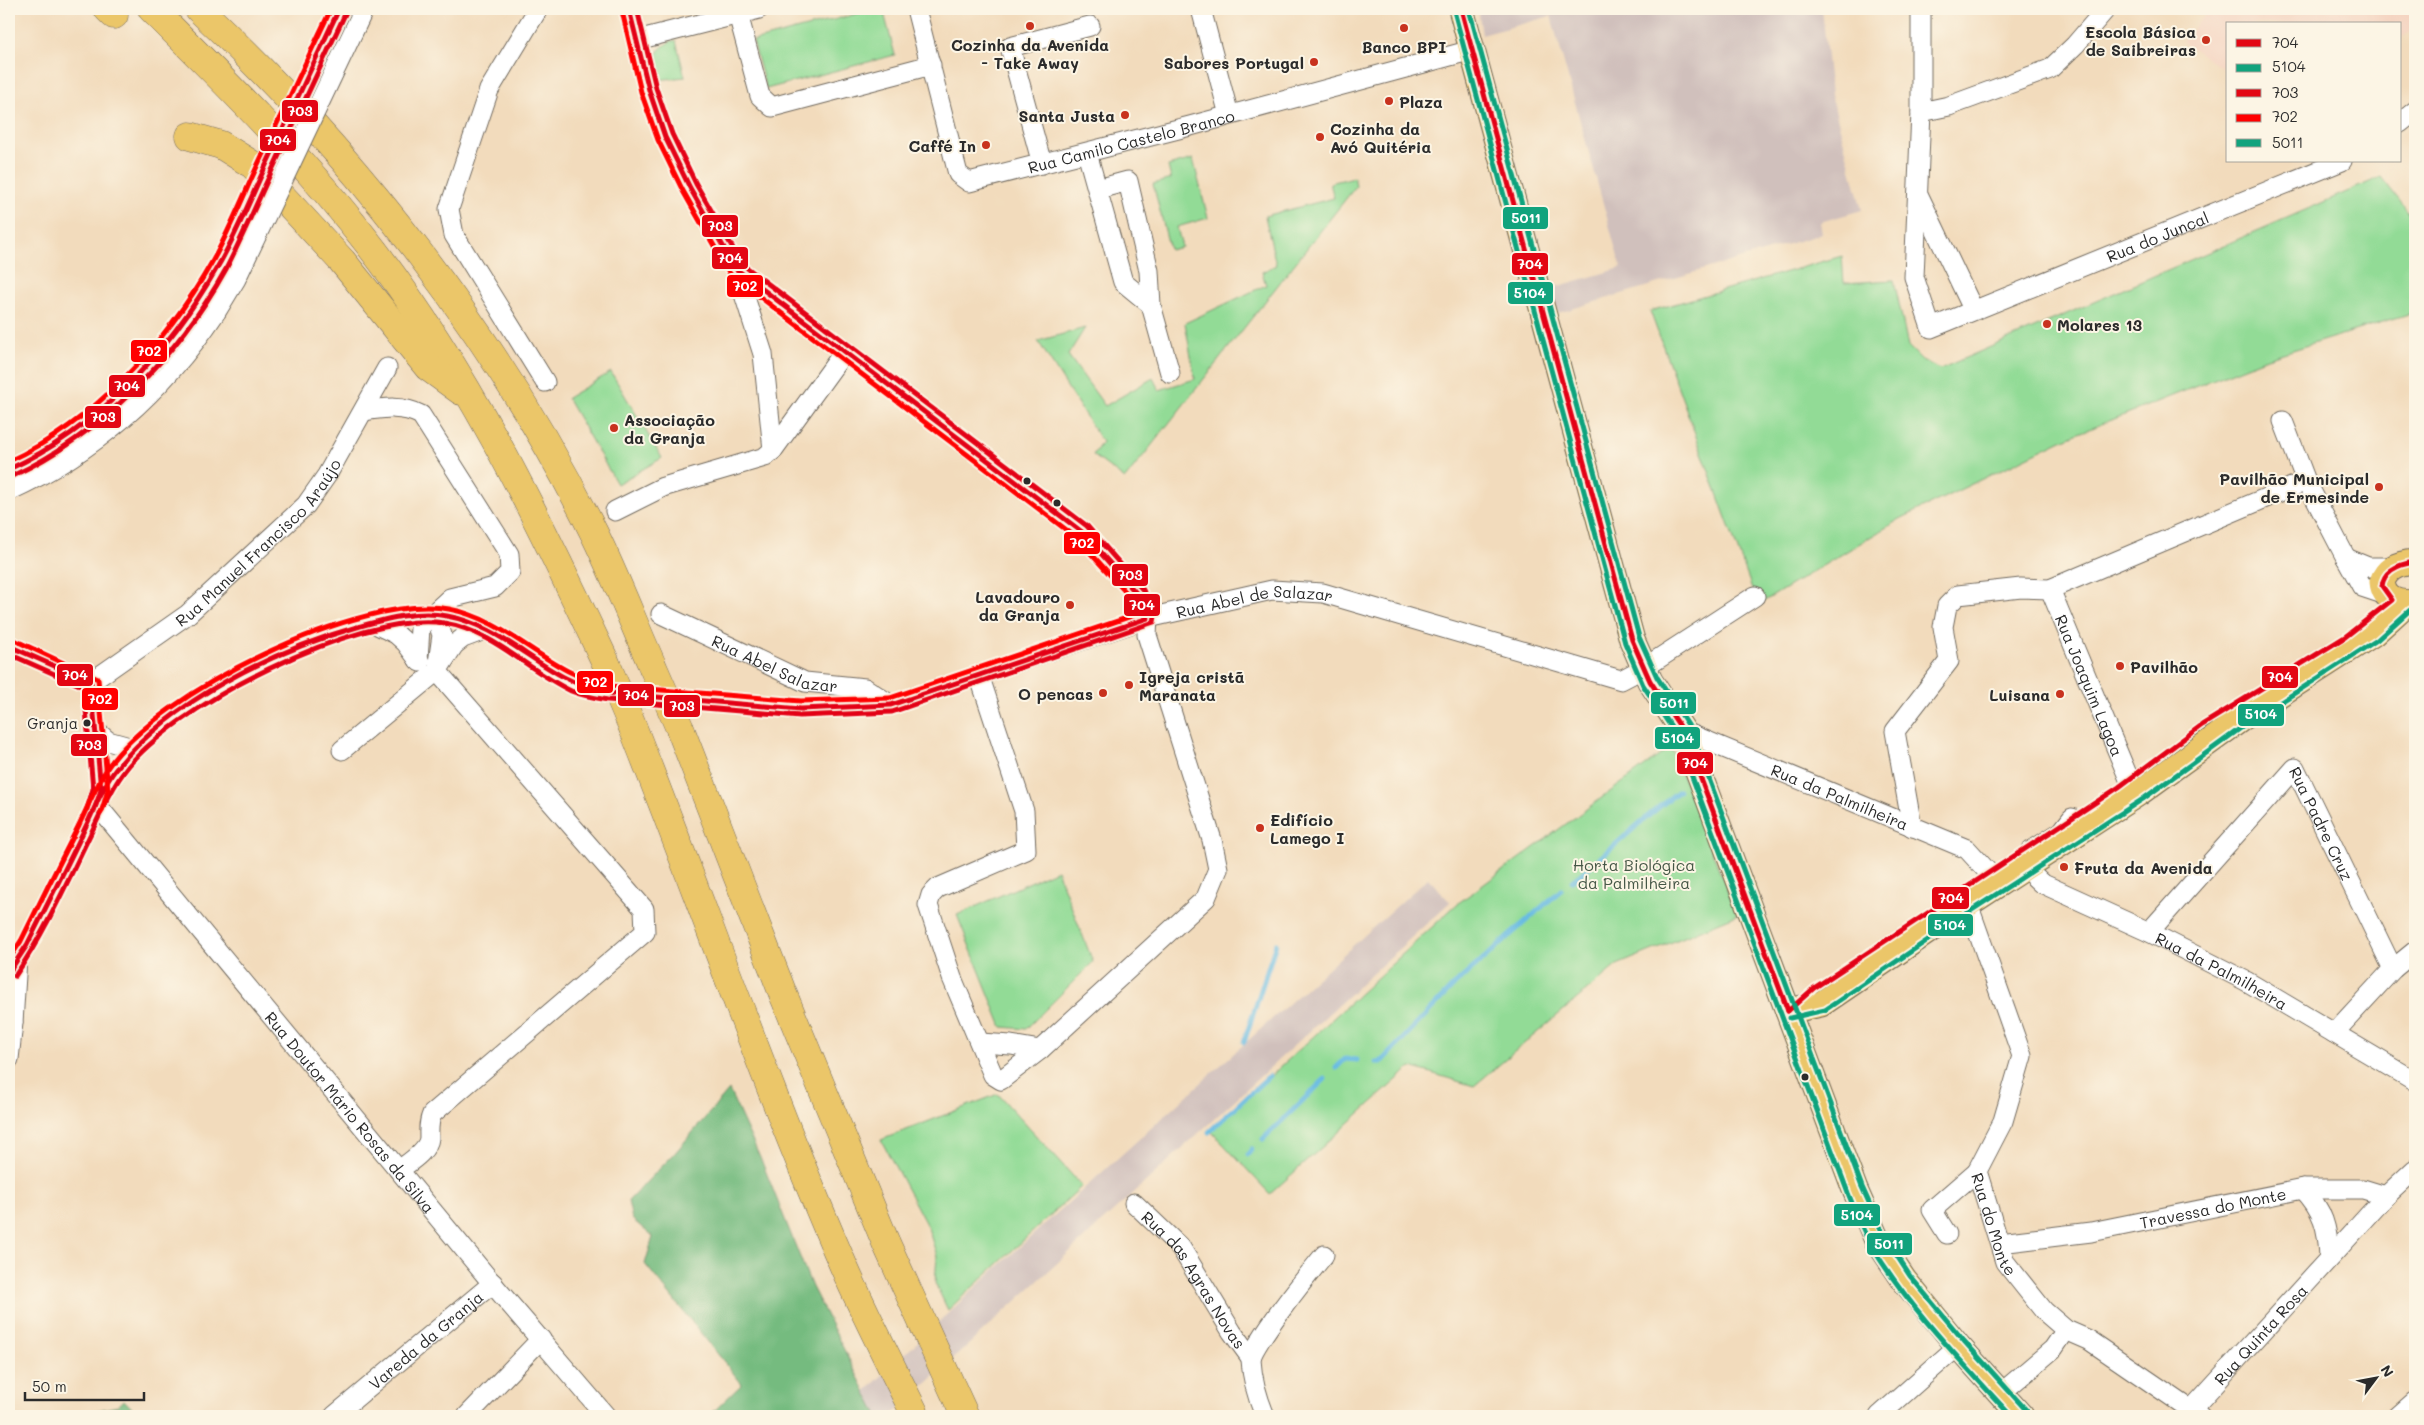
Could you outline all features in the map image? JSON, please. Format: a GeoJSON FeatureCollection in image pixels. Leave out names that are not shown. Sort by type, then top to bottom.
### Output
{"type":"FeatureCollection","features":[{"type":"Feature","properties":{"kind":"highway"},"geometry":{"type":"LineString","coordinates":[[152,9],[313,175],[386,268],[472,399],[557,560],[605,661],[690,873],[740,1010],[864,1309],[916,1416]]}},
{"type":"Feature","properties":{"kind":"highway"},"geometry":{"type":"LineString","coordinates":[[199,9],[241,48],[363,180],[462,312],[533,422],[595,535],[681,731],[782,994],[900,1275],[963,1412]]}},
{"type":"Feature","properties":{"kind":"highway"},"geometry":{"type":"LineString","coordinates":[[190,136],[221,145],[253,165],[342,261],[428,367],[472,399]]}},
{"type":"Feature","properties":{"kind":"main road"},"geometry":{"type":"LineString","coordinates":[[1461,9],[1632,640],[1647,674],[1680,727],[1855,1190],[1877,1240],[1904,1280],[1958,1346],[2021,1416]]}},
{"type":"Feature","properties":{"kind":"main road"},"geometry":{"type":"LineString","coordinates":[[2400,600],[2382,582],[2384,576],[2405,564]]}},
{"type":"Feature","properties":{"kind":"main road"},"geometry":{"type":"LineString","coordinates":[[1788,1011],[1814,988],[2072,818],[2202,725],[2345,637],[2400,600]]}},
{"type":"Feature","properties":{"kind":"main road"},"geometry":{"type":"LineString","coordinates":[[1788,1011],[1822,1004],[1968,904],[2138,793],[2241,719],[2373,634],[2400,600]]}},
{"type":"Feature","properties":{"kind":"street"},"geometry":{"type":"LineString","coordinates":[[9,469],[48,448],[92,417],[134,379],[173,336],[197,302],[219,265],[339,9]]}},
{"type":"Feature","properties":{"kind":"street"},"geometry":{"type":"LineString","coordinates":[[9,491],[43,476],[103,436],[151,394],[197,341],[236,279],[364,9]]}},
{"type":"Feature","properties":{"kind":"street"},"geometry":{"type":"LineString","coordinates":[[538,9],[489,90],[448,210],[454,235],[546,382]]}},
{"type":"Feature","properties":{"kind":"street"},"geometry":{"type":"LineString","coordinates":[[629,9],[648,88],[665,137],[709,222],[736,269],[762,354],[772,450]]}},
{"type":"Feature","properties":{"kind":"street"},"geometry":{"type":"LineString","coordinates":[[637,40],[759,9]]}},
{"type":"Feature","properties":{"kind":"street","name":"Rua Camilo Castelo Branco"},"geometry":{"type":"LineString","coordinates":[[916,9],[958,174],[969,182],[1087,153],[1472,50]]}},
{"type":"Feature","properties":{"kind":"street"},"geometry":{"type":"LineString","coordinates":[[1201,9],[1229,115]]}},
{"type":"Feature","properties":{"kind":"street"},"geometry":{"type":"LineString","coordinates":[[1921,9],[1921,112],[1918,192],[1973,310]]}},
{"type":"Feature","properties":{"kind":"street"},"geometry":{"type":"LineString","coordinates":[[1921,112],[1949,106],[2050,69],[2075,45],[2106,9]]}},
{"type":"Feature","properties":{"kind":"street"},"geometry":{"type":"LineString","coordinates":[[738,14],[760,96],[772,107],[931,66]]}},
{"type":"Feature","properties":{"kind":"street"},"geometry":{"type":"LineString","coordinates":[[1042,164],[1010,47],[1090,26]]}},
{"type":"Feature","properties":{"kind":"street"},"geometry":{"type":"LineString","coordinates":[[2402,121],[2415,111]]}},
{"type":"Feature","properties":{"kind":"street"},"geometry":{"type":"LineString","coordinates":[[1087,153],[1123,282],[1151,305]]}},
{"type":"Feature","properties":{"kind":"street","name":"Rua do Juncal"},"geometry":{"type":"LineString","coordinates":[[1918,192],[1914,277],[1931,328],[2207,218],[2340,162]]}},
{"type":"Feature","properties":{"kind":"street"},"geometry":{"type":"LineString","coordinates":[[1098,189],[1128,182],[1150,271],[1151,305],[1170,373]]}},
{"type":"Feature","properties":{"kind":"street"},"geometry":{"type":"LineString","coordinates":[[736,269],[1082,532],[1137,594],[1148,618],[1148,635],[1212,840],[1218,869],[1206,898],[1040,1050],[1001,1080],[993,1075],[952,978],[928,905],[931,895],[938,888],[1026,850],[1024,811],[979,675]]}},
{"type":"Feature","properties":{"kind":"street"},"geometry":{"type":"LineString","coordinates":[[615,511],[663,486],[765,457],[844,352]]}},
{"type":"Feature","properties":{"kind":"street","name":"Rua Manuel Francisco Araújo"},"geometry":{"type":"LineString","coordinates":[[91,682],[188,614],[306,505],[327,475],[387,368]]}},
{"type":"Feature","properties":{"kind":"street"},"geometry":{"type":"LineString","coordinates":[[364,411],[388,408],[409,409],[421,415],[509,554],[510,572],[495,587],[450,598],[420,628],[418,660]]}},
{"type":"Feature","properties":{"kind":"street"},"geometry":{"type":"LineString","coordinates":[[2283,421],[2306,481],[2362,587],[2400,600]]}},
{"type":"Feature","properties":{"kind":"street"},"geometry":{"type":"LineString","coordinates":[[1912,827],[1895,731],[1949,661],[1943,627],[1947,606],[1958,595],[2021,588],[2050,589],[2306,481]]}},
{"type":"Feature","properties":{"kind":"street"},"geometry":{"type":"LineString","coordinates":[[2346,558],[2368,567],[2405,564]]}},
{"type":"Feature","properties":{"kind":"street","name":"Rua Joaquim Lagoa"},"geometry":{"type":"LineString","coordinates":[[2050,589],[2129,779]]}},
{"type":"Feature","properties":{"kind":"street","name":"Rua Abel de Salazar"},"geometry":{"type":"LineString","coordinates":[[13,966],[31,937],[99,797],[133,748],[185,706],[217,686],[292,648],[373,623],[410,614],[435,614],[459,618],[486,629],[573,683],[609,693],[801,709],[891,705],[1148,618],[1272,590],[1323,593],[1621,680],[1647,674],[1755,596]]}},
{"type":"Feature","properties":{"kind":"street"},"geometry":{"type":"LineString","coordinates":[[435,614],[442,635],[437,671]]}},
{"type":"Feature","properties":{"kind":"street","name":"Rua Abel Salazar"},"geometry":{"type":"LineString","coordinates":[[661,614],[806,682],[865,688],[891,705]]}},
{"type":"Feature","properties":{"kind":"street"},"geometry":{"type":"LineString","coordinates":[[373,623],[396,634],[406,642],[418,660],[429,670],[437,671],[644,909],[645,932],[432,1114],[428,1121],[429,1140],[424,1148],[398,1170]]}},
{"type":"Feature","properties":{"kind":"street"},"geometry":{"type":"LineString","coordinates":[[342,750],[437,671],[454,645],[463,638],[486,629]]}},
{"type":"Feature","properties":{"kind":"street"},"geometry":{"type":"LineString","coordinates":[[9,646],[91,682],[102,736],[99,797]]}},
{"type":"Feature","properties":{"kind":"street","name":"Rua da Palmilheira"},"geometry":{"type":"LineString","coordinates":[[1680,727],[1967,849],[1989,873]]}},
{"type":"Feature","properties":{"kind":"street"},"geometry":{"type":"LineString","coordinates":[[102,736],[133,748]]}},
{"type":"Feature","properties":{"kind":"street"},"geometry":{"type":"LineString","coordinates":[[102,736],[119,767]]}},
{"type":"Feature","properties":{"kind":"street","name":"Rua Padre Cruz"},"geometry":{"type":"LineString","coordinates":[[2149,932],[2295,768],[2393,969]]}},
{"type":"Feature","properties":{"kind":"street","name":"Rua Doutor Mário Rosas da Silva"},"geometry":{"type":"LineString","coordinates":[[99,797],[398,1170],[606,1416]]}},
{"type":"Feature","properties":{"kind":"street"},"geometry":{"type":"LineString","coordinates":[[2025,868],[2031,851],[2062,831],[2072,818]]}},
{"type":"Feature","properties":{"kind":"street","name":"Rua da Palmilheira"},"geometry":{"type":"LineString","coordinates":[[2025,868],[2041,883],[2149,932],[2246,981],[2415,1081]]}},
{"type":"Feature","properties":{"kind":"street","name":"Rua do Monte"},"geometry":{"type":"LineString","coordinates":[[1968,904],[2022,1056],[2003,1120],[1977,1171],[2005,1262],[2044,1311],[2066,1330],[2088,1340],[2195,1413]]}},
{"type":"Feature","properties":{"kind":"street"},"geometry":{"type":"LineString","coordinates":[[2334,1033],[2393,969],[2415,951]]}},
{"type":"Feature","properties":{"kind":"street"},"geometry":{"type":"LineString","coordinates":[[10,1033],[13,966]]}},
{"type":"Feature","properties":{"kind":"street"},"geometry":{"type":"LineString","coordinates":[[980,1043],[1040,1050]]}},
{"type":"Feature","properties":{"kind":"street"},"geometry":{"type":"LineString","coordinates":[[2386,1196],[2415,1169]]}},
{"type":"Feature","properties":{"kind":"street"},"geometry":{"type":"LineString","coordinates":[[1947,1234],[1932,1210],[1977,1171]]}},
{"type":"Feature","properties":{"kind":"street"},"geometry":{"type":"LineString","coordinates":[[2303,1189],[2316,1203],[2328,1233],[2329,1257]]}},
{"type":"Feature","properties":{"kind":"street","name":"Travessa do Monte"},"geometry":{"type":"LineString","coordinates":[[2000,1243],[2091,1232],[2303,1189],[2364,1189],[2386,1196]]}},
{"type":"Feature","properties":{"kind":"street","name":"Rua Quinta Rosa"},"geometry":{"type":"LineString","coordinates":[[2195,1413],[2329,1257],[2386,1196]]}},
{"type":"Feature","properties":{"kind":"street","name":"Rua das Agras Novas"},"geometry":{"type":"LineString","coordinates":[[1134,1203],[1181,1248],[1232,1332],[1251,1358],[1257,1395],[1265,1416]]}},
{"type":"Feature","properties":{"kind":"street","name":"Rua das Agras Novas"},"geometry":{"type":"LineString","coordinates":[[1251,1358],[1268,1329],[1324,1255]]}},
{"type":"Feature","properties":{"kind":"street","name":"Vareda da Granja"},"geometry":{"type":"LineString","coordinates":[[334,1416],[492,1283]]}},
{"type":"Feature","properties":{"kind":"street"},"geometry":{"type":"LineString","coordinates":[[2000,1394],[2053,1349],[2066,1330]]}},
{"type":"Feature","properties":{"kind":"street"},"geometry":{"type":"LineString","coordinates":[[467,1416],[541,1339]]}},
{"type":"Feature","properties":{"kind":"street"},"geometry":{"type":"LineString","coordinates":[[1879,1416],[1958,1346]]}},
{"type":"Feature","properties":{"kind":"street"},"geometry":{"type":"LineString","coordinates":[[2398,1416],[2415,1402]]}},
{"type":"Feature","properties":{"kind":"shaded area"},"geometry":{"type":"Polygon","coordinates":[[[1478,9],[1822,9],[1831,95],[1862,210],[1820,222],[1822,234],[1558,313],[1552,288],[1621,268],[1551,16],[1482,35],[1478,9]]]}},
{"type":"Feature","properties":{"kind":"shaded area","name":"Escola Básica de Saibreiras"},"geometry":{"type":"Polygon","coordinates":[[[2211,9],[2415,9],[2415,27],[2402,37],[2402,22],[2226,22],[2226,71],[2182,41],[2211,9]]]}},
{"type":"Feature","properties":{"kind":"shaded area"},"geometry":{"type":"Polygon","coordinates":[[[1428,878],[1450,902],[891,1416],[839,1416],[993,1271],[1428,878]]]}},
{"type":"Feature","properties":{"kind":"green space"},"geometry":{"type":"Polygon","coordinates":[[[875,9],[883,9],[895,55],[766,89],[753,41],[875,9]]]}},
{"type":"Feature","properties":{"kind":"green space"},"geometry":{"type":"Polygon","coordinates":[[[671,41],[676,41],[685,77],[656,80],[655,57],[660,49],[671,41]]]}},
{"type":"Feature","properties":{"kind":"green space"},"geometry":{"type":"Polygon","coordinates":[[[1193,159],[1208,218],[1177,227],[1182,247],[1170,250],[1153,184],[1171,179],[1168,166],[1193,159]]]}},
{"type":"Feature","properties":{"kind":"green space"},"geometry":{"type":"Polygon","coordinates":[[[1354,177],[1356,186],[1125,479],[1093,455],[1102,442],[1038,341],[1085,328],[1068,355],[1105,406],[1153,378],[1159,390],[1195,379],[1185,323],[1266,285],[1262,272],[1276,265],[1265,216],[1334,198],[1330,183],[1354,177]]]}},
{"type":"Feature","properties":{"kind":"green space"},"geometry":{"type":"Polygon","coordinates":[[[2381,177],[2410,214],[2415,211],[2415,312],[2267,358],[2064,439],[1900,519],[1758,605],[1650,311],[1842,256],[1844,283],[1894,280],[1908,346],[1922,360],[1940,369],[2381,177]]]}},
{"type":"Feature","properties":{"kind":"green space","name":"Associação da Granja"},"geometry":{"type":"Polygon","coordinates":[[[611,372],[662,458],[617,484],[567,398],[611,372]]]}},
{"type":"Feature","properties":{"kind":"green space","name":"Horta Biológica da Palmilheira"},"geometry":{"type":"Polygon","coordinates":[[[1671,747],[1737,915],[1617,965],[1474,1086],[1411,1067],[1270,1194],[1211,1131],[1457,904],[1671,747]]]}},
{"type":"Feature","properties":{"kind":"green space"},"geometry":{"type":"Polygon","coordinates":[[[1057,870],[1093,962],[1026,1029],[1002,1027],[957,915],[1057,870]]]}},
{"type":"Feature","properties":{"kind":"green space"},"geometry":{"type":"Polygon","coordinates":[[[729,1090],[762,1162],[812,1287],[878,1416],[709,1416],[742,1384],[645,1264],[653,1237],[632,1219],[628,1201],[674,1154],[729,1090]]]}},
{"type":"Feature","properties":{"kind":"green space"},"geometry":{"type":"Polygon","coordinates":[[[998,1094],[1082,1186],[948,1310],[935,1283],[937,1256],[928,1228],[881,1140],[998,1094]]]}},
{"type":"Feature","properties":{"kind":"green space"},"geometry":{"type":"Polygon","coordinates":[[[124,1400],[140,1416],[69,1416],[118,1406],[124,1400]]]}},
{"type":"Feature","properties":{"kind":"waterway"},"geometry":{"type":"LineString","coordinates":[[1572,881],[1679,791]]}},
{"type":"Feature","properties":{"kind":"waterway"},"geometry":{"type":"LineString","coordinates":[[1376,1062],[1381,1062],[1455,984],[1561,890]]}},
{"type":"Feature","properties":{"kind":"waterway"},"geometry":{"type":"LineString","coordinates":[[1244,1042],[1276,944]]}},
{"type":"Feature","properties":{"kind":"waterway"},"geometry":{"type":"LineString","coordinates":[[1336,1068],[1345,1059],[1357,1060]]}},
{"type":"Feature","properties":{"kind":"waterway"},"geometry":{"type":"LineString","coordinates":[[1209,1132],[1269,1076]]}},
{"type":"Feature","properties":{"kind":"waterway"},"geometry":{"type":"LineString","coordinates":[[1263,1139],[1325,1079]]}},
{"type":"Feature","properties":{"kind":"waterway"},"geometry":{"type":"LineString","coordinates":[[1248,1154],[1252,1149]]}},
{"type":"Feature","properties":{"kind":"transit line","name":"702"},"geometry":{"type":"LineString","coordinates":[[9,461],[40,445],[70,425],[98,402],[125,377],[173,322],[194,292],[219,250],[331,9]]}},
{"type":"Feature","properties":{"kind":"transit line","name":"704"},"geometry":{"type":"LineString","coordinates":[[9,469],[42,452],[102,409],[129,384],[178,328],[218,266],[231,241],[339,9]]}},
{"type":"Feature","properties":{"kind":"transit line","name":"704"},"geometry":{"type":"LineString","coordinates":[[9,972],[27,945],[107,782],[139,744],[165,721],[226,681],[292,650],[357,627],[390,618],[413,615],[436,614],[447,616],[469,622],[489,631],[565,678],[586,687],[609,693],[801,709],[891,705],[1148,618],[1137,594],[1082,532],[736,269],[690,188],[665,137],[649,90],[629,9]]}},
{"type":"Feature","properties":{"kind":"transit line","name":"703"},"geometry":{"type":"LineString","coordinates":[[15,976],[47,923],[105,803],[121,776],[144,749],[179,721],[222,694],[269,669],[318,647],[366,631],[409,623],[444,623],[462,627],[494,642],[555,682],[585,696],[608,700],[800,716],[892,712],[1154,622],[1155,616],[1143,590],[1087,526],[742,264],[696,184],[672,134],[656,88],[637,9]]}},
{"type":"Feature","properties":{"kind":"transit line","name":"704"},"geometry":{"type":"LineString","coordinates":[[1461,9],[1632,640],[1650,681],[1683,731],[1788,1011]]}},
{"type":"Feature","properties":{"kind":"transit line","name":"5011"},"geometry":{"type":"LineString","coordinates":[[1469,9],[1639,637],[1657,677],[1690,728],[1862,1187],[1884,1236],[1910,1276],[1964,1341],[2027,1411]]}},
{"type":"Feature","properties":{"kind":"transit line","name":"702"},"geometry":{"type":"LineString","coordinates":[[9,959],[21,941],[96,788],[108,767],[133,738],[170,709],[215,680],[264,654],[316,632],[366,616],[411,608],[449,609],[471,615],[491,624],[568,671],[588,680],[610,686],[801,701],[890,698],[1138,614],[1131,598],[1077,538],[730,274],[683,191],[658,140],[641,92],[622,11]]}},
{"type":"Feature","properties":{"kind":"transit line","name":"5104"},"geometry":{"type":"LineString","coordinates":[[1454,11],[1625,643],[1643,685],[1676,734],[1848,1193],[1868,1239],[1886,1268],[1919,1313],[2011,1416]]}},
{"type":"Feature","properties":{"kind":"transit line","name":"703"},"geometry":{"type":"LineString","coordinates":[[12,476],[45,459],[76,438],[135,389],[161,361],[207,301],[226,269],[346,12]]}},
{"type":"Feature","properties":{"kind":"transit line","name":"704"},"geometry":{"type":"LineString","coordinates":[[1788,1011],[1814,988],[2119,787],[2202,725],[2345,637],[2392,600],[2382,586],[2383,580],[2389,571],[2398,566],[2415,562]]}},
{"type":"Feature","properties":{"kind":"transit line","name":"5104"},"geometry":{"type":"LineString","coordinates":[[1790,1018],[1825,1010],[1972,910],[2143,799],[2245,725],[2377,640],[2410,610],[2415,610]]}},
{"type":"Feature","properties":{"kind":"transit line","name":"702"},"geometry":{"type":"LineString","coordinates":[[12,639],[98,679],[108,790],[101,813]]}},
{"type":"Feature","properties":{"kind":"transit line","name":"704"},"geometry":{"type":"LineString","coordinates":[[9,646],[91,682],[101,790],[94,811]]}},
{"type":"Feature","properties":{"kind":"transit line","name":"703"},"geometry":{"type":"LineString","coordinates":[[9,654],[84,687],[93,789],[87,809]]}},
{"type":"Feature","properties":{"kind":"place","name":"Cozinha da Avenida - Take Away"},"geometry":{"type":"Point","coordinates":[1030,26]}},
{"type":"Feature","properties":{"kind":"place","name":"Banco BPI"},"geometry":{"type":"Point","coordinates":[1404,28]}},
{"type":"Feature","properties":{"kind":"place","name":"Escola Básica de Saibreiras"},"geometry":{"type":"Point","coordinates":[2206,40]}},
{"type":"Feature","properties":{"kind":"place","name":"Sabores Portugal"},"geometry":{"type":"Point","coordinates":[1314,62]}},
{"type":"Feature","properties":{"kind":"place","name":"Plaza"},"geometry":{"type":"Point","coordinates":[1389,101]}},
{"type":"Feature","properties":{"kind":"place","name":"Santa Justa"},"geometry":{"type":"Point","coordinates":[1125,115]}},
{"type":"Feature","properties":{"kind":"place","name":"Cozinha da Avó Quitéria"},"geometry":{"type":"Point","coordinates":[1320,137]}},
{"type":"Feature","properties":{"kind":"place","name":"Caffé In"},"geometry":{"type":"Point","coordinates":[986,145]}},
{"type":"Feature","properties":{"kind":"place","name":"Molares 13"},"geometry":{"type":"Point","coordinates":[2047,324]}},
{"type":"Feature","properties":{"kind":"place","name":"Associação da Granja"},"geometry":{"type":"Point","coordinates":[614,428]}},
{"type":"Feature","properties":{"kind":"place","name":"Pavilhão Municipal de Ermesinde"},"geometry":{"type":"Point","coordinates":[2379,487]}},
{"type":"Feature","properties":{"kind":"place","name":"Lavadouro da Granja"},"geometry":{"type":"Point","coordinates":[1070,605]}},
{"type":"Feature","properties":{"kind":"place","name":"Pavilhão"},"geometry":{"type":"Point","coordinates":[2120,666]}},
{"type":"Feature","properties":{"kind":"place","name":"Igreja cristã Maranata"},"geometry":{"type":"Point","coordinates":[1129,685]}},
{"type":"Feature","properties":{"kind":"place","name":"O pencas"},"geometry":{"type":"Point","coordinates":[1103,693]}},
{"type":"Feature","properties":{"kind":"place","name":"Luisana"},"geometry":{"type":"Point","coordinates":[2060,694]}},
{"type":"Feature","properties":{"kind":"place","name":"Granja"},"geometry":{"type":"Point","coordinates":[87,723]}},
{"type":"Feature","properties":{"kind":"place","name":"Edifício Lamego I"},"geometry":{"type":"Point","coordinates":[1260,828]}},
{"type":"Feature","properties":{"kind":"place","name":"Fruta da Avenida"},"geometry":{"type":"Point","coordinates":[2064,867]}}]}
